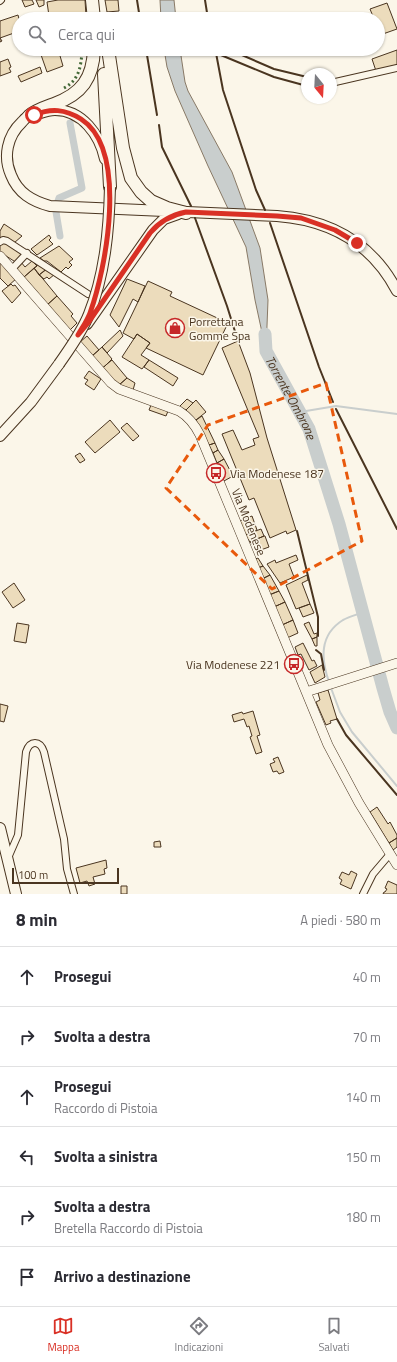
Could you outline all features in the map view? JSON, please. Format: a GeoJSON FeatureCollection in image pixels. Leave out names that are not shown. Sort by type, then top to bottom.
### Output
{"type":"FeatureCollection","features":[{"type":"Feature","properties":{"kind":"highway"},"geometry":{"type":"LineString","coordinates":[[92,0],[93,12]]}},
{"type":"Feature","properties":{"kind":"highway"},"geometry":{"type":"LineString","coordinates":[[100,0],[101,12]]}},
{"type":"Feature","properties":{"kind":"highway"},"geometry":{"type":"LineString","coordinates":[[29,116],[68,98],[78,91],[86,81],[90,72],[93,56]]}},
{"type":"Feature","properties":{"kind":"highway"},"geometry":{"type":"LineString","coordinates":[[99,56],[105,110]]}},
{"type":"Feature","properties":{"kind":"highway"},"geometry":{"type":"LineString","coordinates":[[103,56],[110,187]]}},
{"type":"Feature","properties":{"kind":"highway"},"geometry":{"type":"LineString","coordinates":[[109,56],[123,148],[131,178],[141,192],[151,201],[167,208],[186,212]]}},
{"type":"Feature","properties":{"kind":"main road"},"geometry":{"type":"LineString","coordinates":[[0,436],[31,402],[78,335],[89,314],[100,280],[107,235],[110,187],[105,158],[100,141],[95,133],[84,121],[66,112],[55,110],[29,116],[18,126],[12,136],[9,142],[6,158],[13,181],[22,192],[34,200],[50,206],[60,206],[186,212],[277,216],[301,218],[335,230],[357,243],[384,269],[397,291]]}},
{"type":"Feature","properties":{"kind":"main road"},"geometry":{"type":"LineString","coordinates":[[78,335],[88,323],[150,233],[161,222],[174,215],[186,212]]}},
{"type":"Feature","properties":{"kind":"main road"},"geometry":{"type":"LineString","coordinates":[[0,828],[16,894]]}},
{"type":"Feature","properties":{"kind":"street"},"geometry":{"type":"LineString","coordinates":[[337,82],[397,68]]}},
{"type":"Feature","properties":{"kind":"street"},"geometry":{"type":"LineString","coordinates":[[0,242],[6,240],[88,294]]}},
{"type":"Feature","properties":{"kind":"street"},"geometry":{"type":"LineString","coordinates":[[12,269],[27,253]]}},
{"type":"Feature","properties":{"kind":"street","name":"Via Modenese"},"geometry":{"type":"LineString","coordinates":[[0,256],[111,383],[119,388],[179,411],[188,417],[194,425],[200,435],[332,752],[359,803],[397,865]]}},
{"type":"Feature","properties":{"kind":"street"},"geometry":{"type":"LineString","coordinates":[[306,692],[397,663]]}},
{"type":"Feature","properties":{"kind":"street"},"geometry":{"type":"LineString","coordinates":[[7,859],[18,836],[26,752],[30,745],[39,743],[44,752],[64,839],[67,869],[74,894]]}},
{"type":"Feature","properties":{"kind":"street"},"geometry":{"type":"LineString","coordinates":[[363,894],[373,874],[390,854]]}},
{"type":"Feature","properties":{"kind":"highlighted area"},"geometry":{"type":"Polygon","coordinates":[[[326,383],[362,541],[272,589],[166,488],[208,425],[326,383]]]}},
{"type":"Feature","properties":{"kind":"shaded area"},"geometry":{"type":"Polygon","coordinates":[[[160,0],[174,0],[175,12],[161,12],[160,0]]]}},
{"type":"Feature","properties":{"kind":"shaded area"},"geometry":{"type":"Polygon","coordinates":[[[165,56],[181,56],[188,91],[232,172],[260,248],[268,300],[266,351],[246,247],[175,91],[167,67],[165,56]]]}},
{"type":"Feature","properties":{"kind":"building"},"geometry":{"type":"Polygon","coordinates":[[[22,0],[32,0],[34,4],[25,7],[22,0]]]}},
{"type":"Feature","properties":{"kind":"building"},"geometry":{"type":"Polygon","coordinates":[[[36,0],[44,0],[44,5],[39,7],[36,0]]]}},
{"type":"Feature","properties":{"kind":"building"},"geometry":{"type":"Polygon","coordinates":[[[58,0],[85,0],[86,12],[48,12],[47,2],[58,0]]]}},
{"type":"Feature","properties":{"kind":"building"},"geometry":{"type":"Polygon","coordinates":[[[105,0],[118,0],[119,11],[107,12],[105,0]]]}},
{"type":"Feature","properties":{"kind":"building"},"geometry":{"type":"Polygon","coordinates":[[[387,3],[397,29],[385,33],[385,12],[371,12],[370,9],[387,3]]]}},
{"type":"Feature","properties":{"kind":"building"},"geometry":{"type":"Polygon","coordinates":[[[12,17],[12,34],[0,38],[0,21],[12,17]]]}},
{"type":"Feature","properties":{"kind":"building"},"geometry":{"type":"Polygon","coordinates":[[[397,50],[397,65],[376,71],[372,59],[385,56],[385,54],[397,50]]]}},
{"type":"Feature","properties":{"kind":"building"},"geometry":{"type":"Polygon","coordinates":[[[41,56],[60,56],[63,66],[47,72],[41,56]]]}},
{"type":"Feature","properties":{"kind":"building"},"geometry":{"type":"Polygon","coordinates":[[[8,59],[11,72],[0,76],[0,62],[8,59]]]}},
{"type":"Feature","properties":{"kind":"building"},"geometry":{"type":"Polygon","coordinates":[[[40,67],[42,73],[21,82],[18,76],[40,67]]]}},
{"type":"Feature","properties":{"kind":"building"},"geometry":{"type":"Polygon","coordinates":[[[4,224],[22,236],[14,243],[4,237],[3,239],[0,238],[0,231],[4,224]]]}},
{"type":"Feature","properties":{"kind":"building"},"geometry":{"type":"Polygon","coordinates":[[[49,235],[51,238],[49,240],[53,244],[37,255],[31,249],[49,235]]]}},
{"type":"Feature","properties":{"kind":"building"},"geometry":{"type":"Polygon","coordinates":[[[3,241],[22,254],[17,263],[0,252],[0,246],[3,241]]]}},
{"type":"Feature","properties":{"kind":"building"},"geometry":{"type":"Polygon","coordinates":[[[59,246],[73,259],[69,262],[72,265],[68,269],[66,267],[61,272],[47,261],[40,258],[59,246]]]}},
{"type":"Feature","properties":{"kind":"building"},"geometry":{"type":"Polygon","coordinates":[[[0,260],[17,278],[8,286],[0,278],[0,260]]]}},
{"type":"Feature","properties":{"kind":"building"},"geometry":{"type":"Polygon","coordinates":[[[32,261],[37,266],[24,277],[15,268],[21,262],[25,267],[32,261]]]}},
{"type":"Feature","properties":{"kind":"building"},"geometry":{"type":"Polygon","coordinates":[[[39,264],[45,270],[39,275],[34,268],[39,264]]]}},
{"type":"Feature","properties":{"kind":"building"},"geometry":{"type":"Polygon","coordinates":[[[34,268],[57,296],[47,305],[24,277],[34,268]]]}},
{"type":"Feature","properties":{"kind":"building"},"geometry":{"type":"Polygon","coordinates":[[[47,269],[55,274],[49,279],[47,277],[44,279],[39,275],[47,269]]]}},
{"type":"Feature","properties":{"kind":"building"},"geometry":{"type":"Polygon","coordinates":[[[127,279],[145,286],[138,302],[133,299],[119,327],[110,315],[127,279]]]}},
{"type":"Feature","properties":{"kind":"building","name":"Porrettana Gomme Spa"},"geometry":{"type":"Polygon","coordinates":[[[148,281],[172,292],[170,296],[228,323],[203,375],[146,348],[150,343],[137,334],[134,339],[123,333],[148,281]]]}},
{"type":"Feature","properties":{"kind":"building"},"geometry":{"type":"Polygon","coordinates":[[[11,284],[13,286],[15,285],[21,293],[12,303],[2,291],[11,284]]]}},
{"type":"Feature","properties":{"kind":"building"},"geometry":{"type":"Polygon","coordinates":[[[57,296],[73,314],[71,316],[77,323],[70,330],[47,305],[57,296]]]}},
{"type":"Feature","properties":{"kind":"building"},"geometry":{"type":"Polygon","coordinates":[[[120,330],[123,336],[107,353],[102,347],[120,330]]]}},
{"type":"Feature","properties":{"kind":"building"},"geometry":{"type":"Polygon","coordinates":[[[137,334],[150,343],[141,355],[149,360],[142,369],[122,357],[137,334]]]}},
{"type":"Feature","properties":{"kind":"building"},"geometry":{"type":"Polygon","coordinates":[[[87,336],[99,350],[92,356],[80,342],[87,336]]]}},
{"type":"Feature","properties":{"kind":"building"},"geometry":{"type":"Polygon","coordinates":[[[238,341],[250,373],[267,438],[296,530],[287,534],[286,531],[270,538],[254,498],[249,500],[222,434],[233,430],[242,450],[255,445],[253,439],[259,437],[222,348],[238,341]]]}},
{"type":"Feature","properties":{"kind":"building"},"geometry":{"type":"Polygon","coordinates":[[[102,347],[112,359],[103,368],[92,356],[102,347]]]}},
{"type":"Feature","properties":{"kind":"building"},"geometry":{"type":"Polygon","coordinates":[[[112,360],[127,378],[119,385],[101,369],[112,360]]]}},
{"type":"Feature","properties":{"kind":"building"},"geometry":{"type":"Polygon","coordinates":[[[149,360],[178,378],[173,386],[144,367],[149,360]]]}},
{"type":"Feature","properties":{"kind":"building"},"geometry":{"type":"Polygon","coordinates":[[[89,371],[101,379],[94,390],[85,384],[88,380],[84,378],[89,371]]]}},
{"type":"Feature","properties":{"kind":"building"},"geometry":{"type":"Polygon","coordinates":[[[127,378],[135,383],[133,390],[119,385],[127,378]]]}},
{"type":"Feature","properties":{"kind":"building"},"geometry":{"type":"Polygon","coordinates":[[[187,399],[193,403],[186,410],[179,407],[187,399]]]}},
{"type":"Feature","properties":{"kind":"building"},"geometry":{"type":"Polygon","coordinates":[[[196,400],[206,412],[196,420],[186,410],[196,400]]]}},
{"type":"Feature","properties":{"kind":"building"},"geometry":{"type":"Polygon","coordinates":[[[151,405],[168,411],[166,416],[149,410],[151,405]]]}},
{"type":"Feature","properties":{"kind":"building"},"geometry":{"type":"Polygon","coordinates":[[[202,416],[215,443],[209,445],[196,420],[202,416]]]}},
{"type":"Feature","properties":{"kind":"building"},"geometry":{"type":"Polygon","coordinates":[[[110,420],[120,432],[95,453],[85,442],[110,420]]]}},
{"type":"Feature","properties":{"kind":"building"},"geometry":{"type":"Polygon","coordinates":[[[127,423],[139,436],[133,441],[121,428],[127,423]]]}},
{"type":"Feature","properties":{"kind":"building"},"geometry":{"type":"Polygon","coordinates":[[[215,443],[218,450],[213,453],[209,445],[215,443]]]}},
{"type":"Feature","properties":{"kind":"building"},"geometry":{"type":"Polygon","coordinates":[[[218,450],[224,459],[217,463],[213,453],[218,450]]]}},
{"type":"Feature","properties":{"kind":"building"},"geometry":{"type":"Polygon","coordinates":[[[80,453],[85,460],[80,463],[75,456],[80,453]]]}},
{"type":"Feature","properties":{"kind":"building"},"geometry":{"type":"Polygon","coordinates":[[[224,459],[233,476],[224,481],[217,463],[224,459]]]}},
{"type":"Feature","properties":{"kind":"building"},"geometry":{"type":"Polygon","coordinates":[[[252,516],[257,530],[245,535],[240,521],[252,516]]]}},
{"type":"Feature","properties":{"kind":"building"},"geometry":{"type":"Polygon","coordinates":[[[261,529],[264,536],[250,542],[245,535],[261,529]]]}},
{"type":"Feature","properties":{"kind":"building"},"geometry":{"type":"Polygon","coordinates":[[[264,536],[269,547],[258,551],[250,542],[264,536]]]}},
{"type":"Feature","properties":{"kind":"building"},"geometry":{"type":"Polygon","coordinates":[[[296,555],[298,560],[289,564],[294,577],[280,583],[267,564],[275,560],[276,563],[296,555]]]}},
{"type":"Feature","properties":{"kind":"building"},"geometry":{"type":"Polygon","coordinates":[[[258,558],[263,566],[258,568],[255,559],[258,558]]]}},
{"type":"Feature","properties":{"kind":"building"},"geometry":{"type":"Polygon","coordinates":[[[263,566],[270,575],[262,579],[258,568],[263,566]]]}},
{"type":"Feature","properties":{"kind":"building"},"geometry":{"type":"Polygon","coordinates":[[[270,575],[279,591],[269,595],[262,579],[270,575]]]}},
{"type":"Feature","properties":{"kind":"building"},"geometry":{"type":"Polygon","coordinates":[[[307,575],[308,580],[302,583],[310,604],[296,609],[286,585],[307,575]]]}},
{"type":"Feature","properties":{"kind":"building"},"geometry":{"type":"Polygon","coordinates":[[[14,583],[25,600],[13,608],[2,592],[14,583]]]}},
{"type":"Feature","properties":{"kind":"building"},"geometry":{"type":"Polygon","coordinates":[[[279,591],[285,602],[274,607],[269,595],[279,591]]]}},
{"type":"Feature","properties":{"kind":"building"},"geometry":{"type":"Polygon","coordinates":[[[285,602],[293,620],[282,625],[274,607],[285,602]]]}},
{"type":"Feature","properties":{"kind":"building"},"geometry":{"type":"Polygon","coordinates":[[[310,604],[314,613],[303,617],[299,608],[310,604]]]}},
{"type":"Feature","properties":{"kind":"building"},"geometry":{"type":"Polygon","coordinates":[[[293,620],[298,633],[287,638],[282,625],[293,620]]]}},
{"type":"Feature","properties":{"kind":"building"},"geometry":{"type":"Polygon","coordinates":[[[309,622],[314,634],[317,633],[317,637],[312,639],[304,624],[309,622]]]}},
{"type":"Feature","properties":{"kind":"building"},"geometry":{"type":"Polygon","coordinates":[[[17,623],[29,625],[26,643],[14,641],[17,623]]]}},
{"type":"Feature","properties":{"kind":"building"},"geometry":{"type":"Polygon","coordinates":[[[317,637],[317,646],[315,646],[312,639],[317,637]]]}},
{"type":"Feature","properties":{"kind":"building"},"geometry":{"type":"Polygon","coordinates":[[[303,643],[312,661],[314,660],[317,666],[309,670],[301,654],[298,655],[295,647],[303,643]]]}},
{"type":"Feature","properties":{"kind":"building"},"geometry":{"type":"Polygon","coordinates":[[[322,665],[325,677],[315,683],[310,672],[322,665]]]}},
{"type":"Feature","properties":{"kind":"building"},"geometry":{"type":"Polygon","coordinates":[[[328,690],[337,719],[330,721],[331,723],[326,725],[316,702],[320,700],[318,693],[328,690]]]}},
{"type":"Feature","properties":{"kind":"building"},"geometry":{"type":"Polygon","coordinates":[[[0,704],[8,706],[4,722],[0,721],[0,704]]]}},
{"type":"Feature","properties":{"kind":"building"},"geometry":{"type":"Polygon","coordinates":[[[253,711],[260,735],[257,736],[262,752],[256,754],[250,737],[252,736],[249,726],[247,727],[244,719],[234,722],[232,715],[253,711]]]}},
{"type":"Feature","properties":{"kind":"building"},"geometry":{"type":"Polygon","coordinates":[[[278,757],[284,772],[279,774],[277,771],[273,772],[270,764],[275,762],[273,759],[278,757]]]}},
{"type":"Feature","properties":{"kind":"building"},"geometry":{"type":"Polygon","coordinates":[[[377,807],[388,824],[390,822],[397,835],[397,838],[389,843],[370,812],[377,807]]]}},
{"type":"Feature","properties":{"kind":"building"},"geometry":{"type":"Polygon","coordinates":[[[397,838],[397,847],[393,850],[389,843],[397,838]]]}},
{"type":"Feature","properties":{"kind":"building"},"geometry":{"type":"Polygon","coordinates":[[[160,841],[161,847],[154,847],[154,842],[160,841]]]}},
{"type":"Feature","properties":{"kind":"building"},"geometry":{"type":"Polygon","coordinates":[[[106,860],[107,868],[104,869],[105,874],[93,877],[95,884],[89,886],[87,881],[80,883],[76,868],[106,860]]]}},
{"type":"Feature","properties":{"kind":"building"},"geometry":{"type":"Polygon","coordinates":[[[351,871],[357,874],[351,889],[340,884],[342,880],[339,878],[342,872],[349,875],[351,871]]]}},
{"type":"Feature","properties":{"kind":"building"},"geometry":{"type":"Polygon","coordinates":[[[388,881],[397,885],[397,894],[383,894],[387,889],[385,888],[388,881]]]}},
{"type":"Feature","properties":{"kind":"building"},"geometry":{"type":"Polygon","coordinates":[[[121,886],[127,886],[127,894],[121,894],[121,886]]]}},
{"type":"Feature","properties":{"kind":"waterway"},"geometry":{"type":"LineString","coordinates":[[58,201],[59,198],[82,188],[70,123]]}},
{"type":"Feature","properties":{"kind":"waterway"},"geometry":{"type":"LineString","coordinates":[[56,212],[60,236]]}},
{"type":"Feature","properties":{"kind":"waterway","name":"Torrente Ombrone"},"geometry":{"type":"LineString","coordinates":[[265,334],[266,351],[309,429],[339,524],[390,712],[397,728]]}},
{"type":"Feature","properties":{"kind":"waterway"},"geometry":{"type":"LineString","coordinates":[[300,412],[336,406],[397,414]]}},
{"type":"Feature","properties":{"kind":"waterway"},"geometry":{"type":"LineString","coordinates":[[329,682],[324,665],[324,648],[326,640],[335,626],[343,620],[363,612]]}},
{"type":"Feature","properties":{"kind":"waterway"},"geometry":{"type":"LineString","coordinates":[[331,688],[340,712],[352,732],[397,786]]}},
{"type":"Feature","properties":{"kind":"hedge"},"geometry":{"type":"LineString","coordinates":[[64,88],[76,77],[82,56]]}},
{"type":"Feature","properties":{"kind":"wall"},"geometry":{"type":"LineString","coordinates":[[137,0],[139,12]]}},
{"type":"Feature","properties":{"kind":"wall"},"geometry":{"type":"LineString","coordinates":[[205,0],[207,12]]}},
{"type":"Feature","properties":{"kind":"wall"},"geometry":{"type":"LineString","coordinates":[[147,56],[157,115]]}},
{"type":"Feature","properties":{"kind":"wall"},"geometry":{"type":"LineString","coordinates":[[217,56],[223,90],[256,190],[265,210]]}},
{"type":"Feature","properties":{"kind":"wall"},"geometry":{"type":"LineString","coordinates":[[223,56],[274,77],[301,84]]}},
{"type":"Feature","properties":{"kind":"wall"},"geometry":{"type":"LineString","coordinates":[[244,56],[274,69],[301,76]]}},
{"type":"Feature","properties":{"kind":"wall"},"geometry":{"type":"LineString","coordinates":[[159,125],[162,147],[191,206]]}},
{"type":"Feature","properties":{"kind":"wall"},"geometry":{"type":"LineString","coordinates":[[195,218],[238,341]]}},
{"type":"Feature","properties":{"kind":"wall"},"geometry":{"type":"LineString","coordinates":[[270,223],[319,367],[333,402]]}},
{"type":"Feature","properties":{"kind":"wall"},"geometry":{"type":"LineString","coordinates":[[336,409],[397,529]]}},
{"type":"Feature","properties":{"kind":"wall"},"geometry":{"type":"LineString","coordinates":[[297,531],[318,617],[318,636]]}},
{"type":"Feature","properties":{"kind":"wall"},"geometry":{"type":"LineString","coordinates":[[316,650],[321,654],[324,670]]}},
{"type":"Feature","properties":{"kind":"wall"},"geometry":{"type":"LineString","coordinates":[[337,719],[346,735],[397,795]]}},
{"type":"Feature","properties":{"kind":"place","name":"Porrettana Gomme Spa"},"geometry":{"type":"Point","coordinates":[175,328]}},
{"type":"Feature","properties":{"kind":"place","name":"Via Modenese 187"},"geometry":{"type":"Point","coordinates":[216,473]}},
{"type":"Feature","properties":{"kind":"place","name":"Via Modenese 221"},"geometry":{"type":"Point","coordinates":[294,664]}},
{"type":"Feature","properties":{"kind":"route"},"geometry":{"type":"LineString","coordinates":[[34,115],[49,110],[61,110],[78,117],[90,126],[95,133],[100,141],[105,158],[110,187],[110,205],[104,258],[94,302],[78,335],[88,323],[150,233],[164,219],[174,215],[186,212],[301,218],[322,224],[347,236],[357,243]]}}]}
